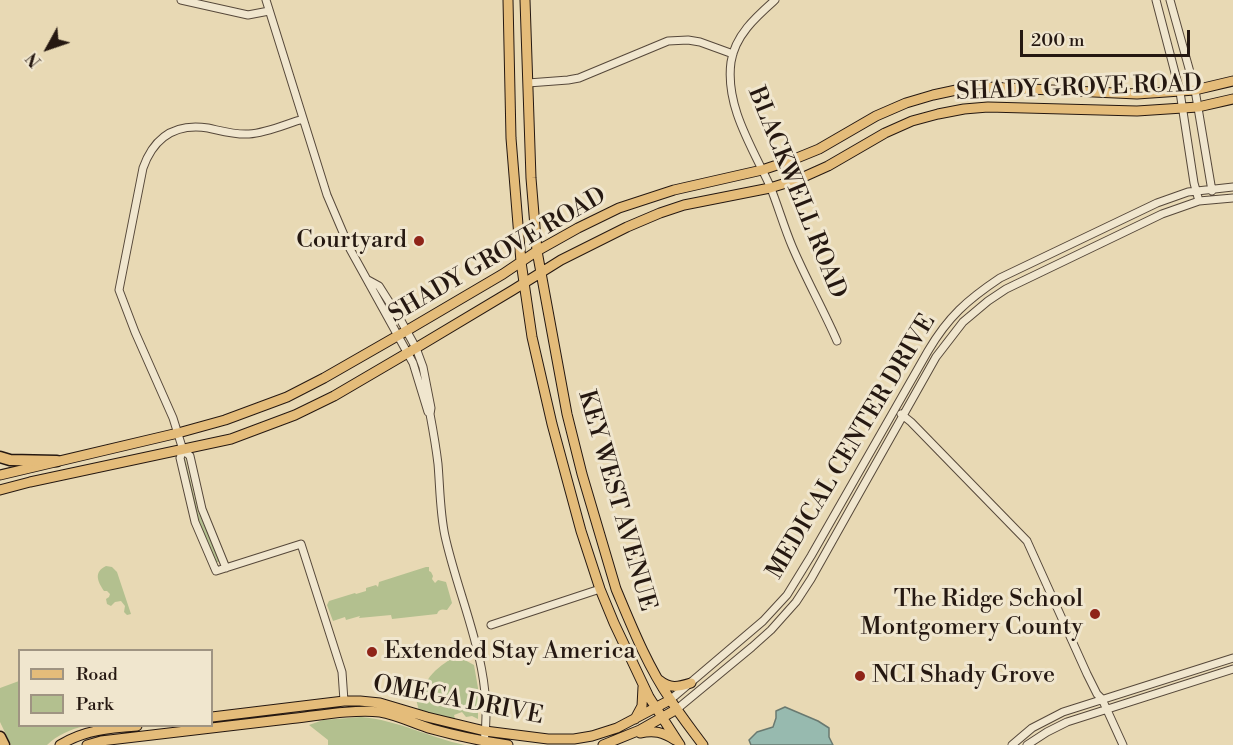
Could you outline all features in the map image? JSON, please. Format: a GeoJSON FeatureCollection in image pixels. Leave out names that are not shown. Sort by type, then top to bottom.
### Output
{"type":"FeatureCollection","features":[{"type":"Feature","properties":{"kind":"highway"},"geometry":{"type":"LineString","coordinates":[[0,457],[10,460],[57,461]]}},
{"type":"Feature","properties":{"kind":"highway"},"geometry":{"type":"LineString","coordinates":[[0,737],[4,745]]}},
{"type":"Feature","properties":{"kind":"main road","name":"KEY WEST AVENUE"},"geometry":{"type":"LineString","coordinates":[[508,0],[511,138],[521,262],[532,337],[552,424],[581,531],[600,589],[643,684],[679,743]]}},
{"type":"Feature","properties":{"kind":"main road","name":"KEY WEST AVENUE"},"geometry":{"type":"LineString","coordinates":[[525,0],[531,178],[537,251],[567,414],[616,589],[657,678],[702,745]]}},
{"type":"Feature","properties":{"kind":"main road","name":"SHADY GROVE ROAD"},"geometry":{"type":"LineString","coordinates":[[0,475],[178,433],[225,420],[287,397],[402,333],[537,251],[619,208],[674,190],[762,170],[792,160],[819,149],[876,116],[906,103],[961,89],[987,87],[1137,94],[1195,90],[1233,81]]}},
{"type":"Feature","properties":{"kind":"main road","name":"SHADY GROVE ROAD"},"geometry":{"type":"LineString","coordinates":[[0,490],[231,439],[295,416],[334,396],[505,296],[587,245],[684,205],[770,188],[799,179],[912,121],[964,109],[988,107],[1137,111],[1198,107],[1233,99]]}},
{"type":"Feature","properties":{"kind":"main road"},"geometry":{"type":"LineString","coordinates":[[505,296],[514,295],[527,304]]}},
{"type":"Feature","properties":{"kind":"main road"},"geometry":{"type":"LineString","coordinates":[[657,678],[670,687],[680,687],[690,683]]}},
{"type":"Feature","properties":{"kind":"main road"},"geometry":{"type":"LineString","coordinates":[[635,719],[642,706],[643,684]]}},
{"type":"Feature","properties":{"kind":"main road","name":"MEDICAL CENTER DRIVE"},"geometry":{"type":"LineString","coordinates":[[656,708],[670,700]]}},
{"type":"Feature","properties":{"kind":"main road","name":"OMEGA DRIVE"},"geometry":{"type":"LineString","coordinates":[[213,717],[360,701],[380,703],[508,745]]}},
{"type":"Feature","properties":{"kind":"main road","name":"OMEGA DRIVE"},"geometry":{"type":"LineString","coordinates":[[87,745],[101,741],[213,727],[366,712],[392,715],[431,729],[484,736],[574,739],[618,728],[656,708]]}},
{"type":"Feature","properties":{"kind":"main road","name":"MEDICAL CENTER DRIVE"},"geometry":{"type":"LineString","coordinates":[[662,718],[677,709]]}},
{"type":"Feature","properties":{"kind":"main road"},"geometry":{"type":"LineString","coordinates":[[603,745],[662,718]]}},
{"type":"Feature","properties":{"kind":"main road"},"geometry":{"type":"LineString","coordinates":[[60,745],[83,734],[102,729],[125,727]]}},
{"type":"Feature","properties":{"kind":"main road"},"geometry":{"type":"LineString","coordinates":[[629,735],[655,731],[679,743]]}},
{"type":"Feature","properties":{"kind":"street"},"geometry":{"type":"LineString","coordinates":[[181,0],[248,15],[269,11]]}},
{"type":"Feature","properties":{"kind":"street"},"geometry":{"type":"LineString","coordinates":[[266,0],[327,195],[350,249],[368,280],[378,286],[400,319],[402,333],[412,350],[426,408],[430,414],[438,461],[445,535],[483,672],[486,698],[484,736]]}},
{"type":"Feature","properties":{"kind":"street","name":"BLACKWELL ROAD"},"geometry":{"type":"LineString","coordinates":[[776,0],[755,18],[736,46],[731,61],[730,90],[735,111],[770,188],[798,261],[837,341]]}},
{"type":"Feature","properties":{"kind":"street"},"geometry":{"type":"LineString","coordinates":[[1156,0],[1180,92],[1199,201]]}},
{"type":"Feature","properties":{"kind":"street"},"geometry":{"type":"LineString","coordinates":[[1170,0],[1195,90],[1213,199]]}},
{"type":"Feature","properties":{"kind":"street"},"geometry":{"type":"LineString","coordinates":[[528,83],[579,78],[668,41],[700,42],[733,54]]}},
{"type":"Feature","properties":{"kind":"street"},"geometry":{"type":"LineString","coordinates":[[226,568],[202,510],[190,456],[183,450],[173,418],[119,290],[143,168],[148,154],[159,141],[168,133],[189,127],[206,128],[230,134],[249,134],[303,119]]}},
{"type":"Feature","properties":{"kind":"street","name":"MEDICAL CENTER DRIVE"},"geometry":{"type":"LineString","coordinates":[[670,700],[763,621],[787,595],[940,331],[955,313],[999,278],[1157,203],[1196,190],[1233,188]]}},
{"type":"Feature","properties":{"kind":"street","name":"MEDICAL CENTER DRIVE"},"geometry":{"type":"LineString","coordinates":[[677,709],[771,630],[796,602],[936,357],[963,322],[1006,289],[1162,214],[1199,201],[1233,198]]}},
{"type":"Feature","properties":{"kind":"street"},"geometry":{"type":"LineString","coordinates":[[896,410],[1027,541],[1097,694],[1102,699],[1123,745]]}},
{"type":"Feature","properties":{"kind":"street"},"geometry":{"type":"LineString","coordinates":[[183,450],[180,458],[195,522],[216,571],[301,544],[340,663],[344,701]]}},
{"type":"Feature","properties":{"kind":"street"},"geometry":{"type":"LineString","coordinates":[[491,625],[600,589]]}},
{"type":"Feature","properties":{"kind":"street"},"geometry":{"type":"LineString","coordinates":[[1012,745],[1019,737],[1041,722],[1063,712],[1233,658]]}},
{"type":"Feature","properties":{"kind":"street"},"geometry":{"type":"LineString","coordinates":[[1027,745],[1067,722],[1233,669]]}},
{"type":"Feature","properties":{"kind":"green space"},"geometry":{"type":"Polygon","coordinates":[[[185,458],[198,512],[219,562],[216,562],[198,520],[183,459],[185,458]]]}},
{"type":"Feature","properties":{"kind":"green space"},"geometry":{"type":"Polygon","coordinates":[[[106,566],[112,567],[117,572],[131,614],[127,615],[124,612],[125,606],[121,601],[111,606],[107,604],[106,599],[110,594],[104,591],[98,577],[99,571],[106,566]]]}},
{"type":"Feature","properties":{"kind":"green space"},"geometry":{"type":"Polygon","coordinates":[[[429,567],[435,583],[438,580],[446,582],[452,603],[447,610],[441,610],[437,614],[392,619],[391,615],[359,618],[360,616],[333,621],[327,605],[329,601],[366,591],[366,588],[376,585],[378,587],[379,582],[429,567]]]}},
{"type":"Feature","properties":{"kind":"green space"},"geometry":{"type":"Polygon","coordinates":[[[457,653],[474,665],[478,688],[478,719],[472,716],[466,717],[462,712],[454,715],[456,722],[419,711],[415,695],[418,689],[424,687],[433,674],[457,653]]]}},
{"type":"Feature","properties":{"kind":"green space"},"geometry":{"type":"Polygon","coordinates":[[[18,681],[18,727],[82,727],[64,733],[47,745],[11,745],[0,722],[0,688],[18,681]]]}},
{"type":"Feature","properties":{"kind":"green space"},"geometry":{"type":"Polygon","coordinates":[[[361,717],[401,725],[465,745],[328,745],[328,740],[309,725],[323,720],[361,717]]]}},
{"type":"Feature","properties":{"kind":"water"},"geometry":{"type":"Polygon","coordinates":[[[785,707],[829,728],[829,737],[833,745],[751,745],[749,740],[757,732],[773,727],[776,711],[785,707]]]}},
{"type":"Feature","properties":{"kind":"place","name":"Courtyard"},"geometry":{"type":"Point","coordinates":[419,241]}},
{"type":"Feature","properties":{"kind":"place","name":"The Ridge School Montgomery County"},"geometry":{"type":"Point","coordinates":[1095,614]}},
{"type":"Feature","properties":{"kind":"place","name":"Extended Stay America"},"geometry":{"type":"Point","coordinates":[372,652]}},
{"type":"Feature","properties":{"kind":"place","name":"NCI Shady Grove"},"geometry":{"type":"Point","coordinates":[860,676]}}]}
